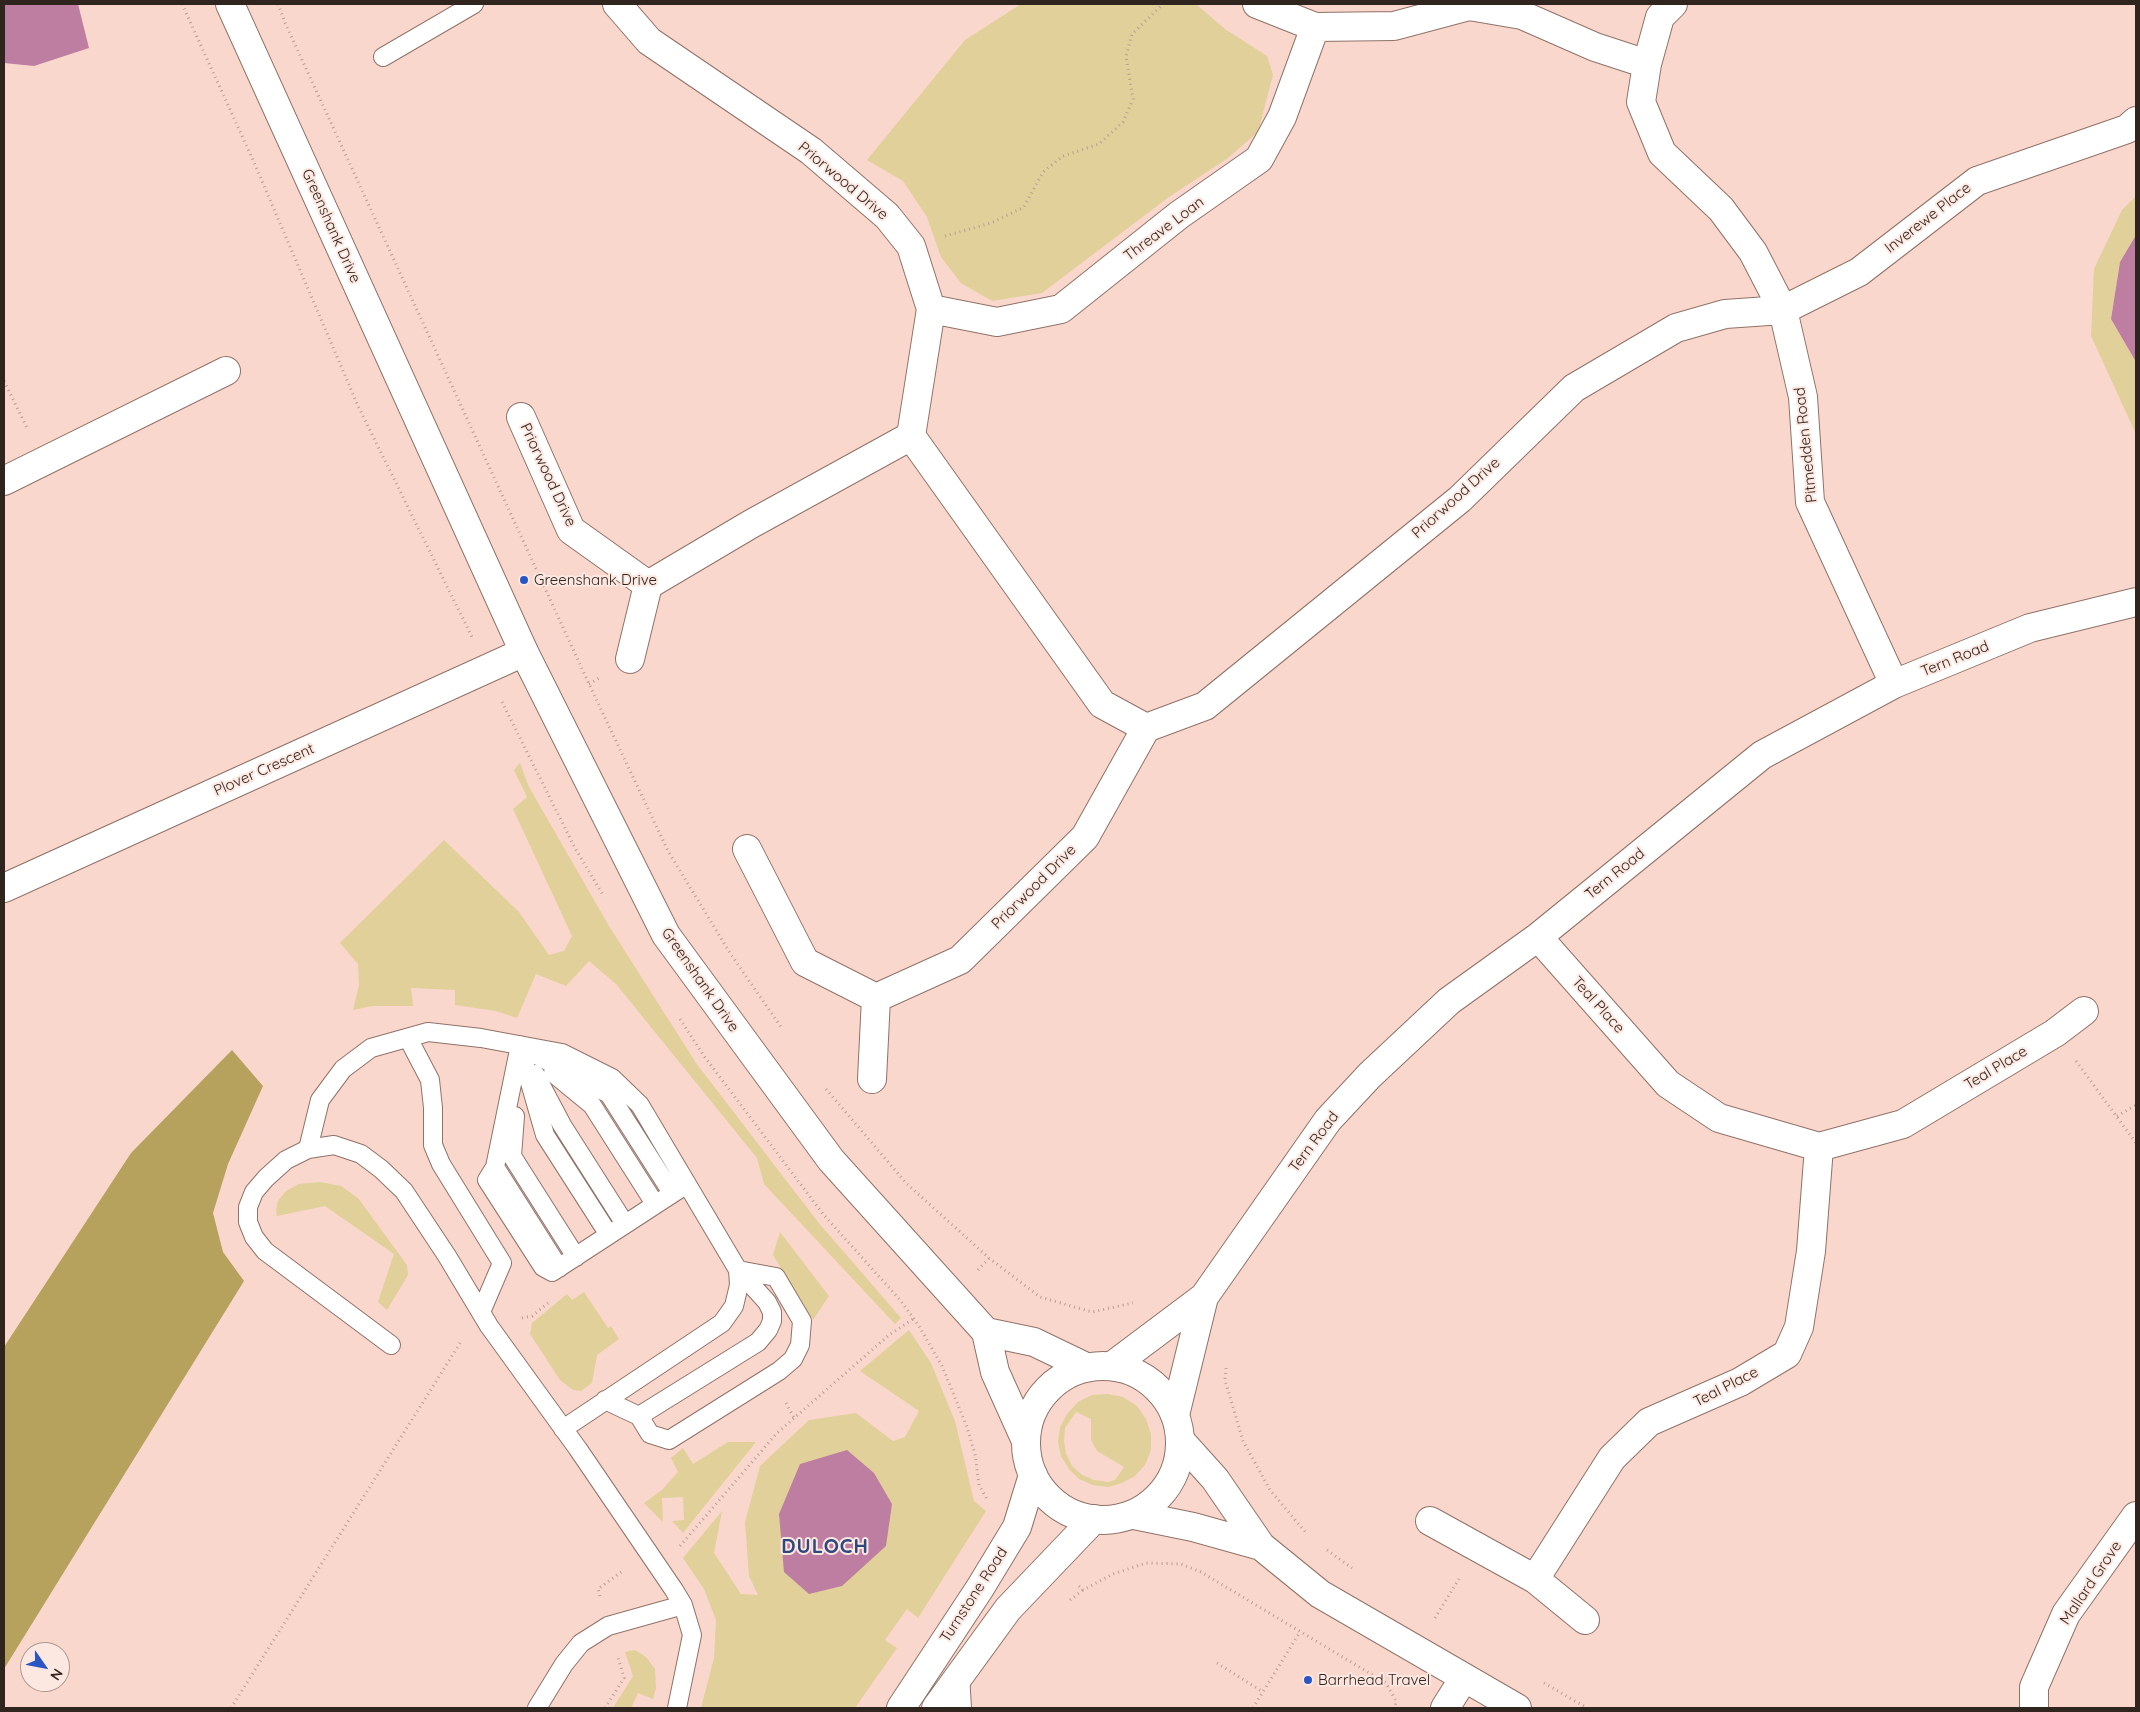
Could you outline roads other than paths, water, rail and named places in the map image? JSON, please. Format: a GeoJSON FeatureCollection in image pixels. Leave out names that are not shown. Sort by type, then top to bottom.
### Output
{"type":"FeatureCollection","features":[{"type":"Feature","properties":{"kind":"street","name":"Greenshank Drive"},"geometry":{"type":"LineString","coordinates":[[230,4],[524,652],[666,936],[831,1160],[986,1332],[995,1372],[1026,1441]]}},
{"type":"Feature","properties":{"kind":"street","name":"Priorwood Drive"},"geometry":{"type":"LineString","coordinates":[[617,4],[648,41],[811,151],[887,216],[911,246],[931,309],[911,436]]}},
{"type":"Feature","properties":{"kind":"street"},"geometry":{"type":"LineString","coordinates":[[1257,4],[1315,26],[1394,26],[1469,6],[1522,15],[1595,47],[1647,64]]}},
{"type":"Feature","properties":{"kind":"street","name":"Pitmedden Road"},"geometry":{"type":"LineString","coordinates":[[1673,4],[1660,17],[1647,64],[1641,102],[1662,152],[1721,209],[1753,252],[1783,310],[1803,397],[1810,502],[1894,684]]}},
{"type":"Feature","properties":{"kind":"street","name":"Threave Loan"},"geometry":{"type":"LineString","coordinates":[[931,309],[997,322],[1061,309],[1179,215],[1259,159],[1282,117],[1315,26]]}},
{"type":"Feature","properties":{"kind":"street","name":"Inverewe Place"},"geometry":{"type":"LineString","coordinates":[[1783,310],[1859,272],[1976,181],[2127,129],[2136,121]]}},
{"type":"Feature","properties":{"kind":"street","name":"Priorwood Drive"},"geometry":{"type":"LineString","coordinates":[[876,998],[960,960],[1085,837],[1146,728],[1205,706],[1460,499],[1574,388],[1676,328],[1725,314],[1783,310]]}},
{"type":"Feature","properties":{"kind":"street"},"geometry":{"type":"LineString","coordinates":[[4,481],[226,371]]}},
{"type":"Feature","properties":{"kind":"street","name":"Priorwood Drive"},"geometry":{"type":"LineString","coordinates":[[521,416],[571,530],[648,585]]}},
{"type":"Feature","properties":{"kind":"street"},"geometry":{"type":"LineString","coordinates":[[630,659],[648,585],[751,524],[911,436],[1102,704],[1146,728]]}},
{"type":"Feature","properties":{"kind":"street","name":"Tern Road"},"geometry":{"type":"LineString","coordinates":[[1099,1366],[1204,1297],[1328,1120],[1370,1075],[1449,1001],[1538,937],[1762,755],[1894,684],[2030,628],[2136,602]]}},
{"type":"Feature","properties":{"kind":"street","name":"Plover Crescent"},"geometry":{"type":"LineString","coordinates":[[4,888],[524,652]]}},
{"type":"Feature","properties":{"kind":"street"},"geometry":{"type":"LineString","coordinates":[[747,849],[805,962],[876,998],[872,1079]]}},
{"type":"Feature","properties":{"kind":"street","name":"Teal Place"},"geometry":{"type":"LineString","coordinates":[[1538,937],[1668,1084],[1719,1118],[1819,1147],[1903,1124],[2055,1033],[2084,1011]]}},
{"type":"Feature","properties":{"kind":"street","name":"Teal Place"},"geometry":{"type":"LineString","coordinates":[[1535,1579],[1612,1458],[1649,1422],[1740,1382],[1787,1354],[1799,1327],[1811,1251],[1819,1147]]}},
{"type":"Feature","properties":{"kind":"street","name":"Tern Road"},"geometry":{"type":"LineString","coordinates":[[1178,1428],[1204,1297]]}},
{"type":"Feature","properties":{"kind":"street"},"geometry":{"type":"LineString","coordinates":[[986,1332],[1034,1342],[1099,1366],[1136,1372],[1157,1387],[1172,1407],[1178,1428],[1180,1456],[1171,1481],[1155,1501],[1134,1514],[1108,1521],[1082,1518],[1059,1507],[1040,1489],[1029,1466],[1026,1441],[1031,1415],[1044,1393],[1063,1376],[1099,1366]]}},
{"type":"Feature","properties":{"kind":"street"},"geometry":{"type":"LineString","coordinates":[[1178,1428],[1261,1546],[1320,1594],[1517,1708]]}},
{"type":"Feature","properties":{"kind":"street","name":"Turnstone Road"},"geometry":{"type":"LineString","coordinates":[[901,1708],[980,1588],[1017,1527],[1033,1474]]}},
{"type":"Feature","properties":{"kind":"street"},"geometry":{"type":"LineString","coordinates":[[1134,1514],[1193,1527],[1261,1546]]}},
{"type":"Feature","properties":{"kind":"street","name":"Mallard Grove"},"geometry":{"type":"LineString","coordinates":[[2034,1708],[2034,1686],[2066,1614],[2136,1516]]}},
{"type":"Feature","properties":{"kind":"street"},"geometry":{"type":"LineString","coordinates":[[936,1708],[1008,1609],[1094,1519]]}},
{"type":"Feature","properties":{"kind":"street"},"geometry":{"type":"LineString","coordinates":[[1430,1521],[1535,1579],[1585,1620]]}},
{"type":"Feature","properties":{"kind":"street"},"geometry":{"type":"LineString","coordinates":[[1445,1708],[1464,1678]]}},
{"type":"Feature","properties":{"kind":"lane"},"geometry":{"type":"LineString","coordinates":[[383,57],[474,4]]}},
{"type":"Feature","properties":{"kind":"lane"},"geometry":{"type":"LineString","coordinates":[[308,1149],[320,1100],[343,1069],[371,1048],[428,1032],[481,1038],[562,1053],[612,1078],[640,1105],[680,1188],[738,1270],[767,1302],[772,1312],[772,1320],[768,1330],[758,1342],[639,1416]]}},
{"type":"Feature","properties":{"kind":"lane"},"geometry":{"type":"LineString","coordinates":[[408,1038],[430,1080],[433,1108],[433,1145],[442,1164],[502,1263],[485,1319]]}},
{"type":"Feature","properties":{"kind":"lane"},"geometry":{"type":"LineString","coordinates":[[520,1045],[495,1167],[559,1268],[680,1188]]}},
{"type":"Feature","properties":{"kind":"lane"},"geometry":{"type":"LineString","coordinates":[[520,1045],[592,1105],[655,1204]]}},
{"type":"Feature","properties":{"kind":"lane"},"geometry":{"type":"LineString","coordinates":[[520,1045],[562,1125],[625,1224]]}},
{"type":"Feature","properties":{"kind":"lane"},"geometry":{"type":"LineString","coordinates":[[520,1045],[545,1135],[608,1235]]}},
{"type":"Feature","properties":{"kind":"lane"},"geometry":{"type":"LineString","coordinates":[[520,1045],[512,1156],[576,1256]]}},
{"type":"Feature","properties":{"kind":"lane"},"geometry":{"type":"LineString","coordinates":[[391,1346],[265,1251],[254,1237],[248,1222],[248,1207],[254,1192],[286,1160],[308,1149],[334,1145],[361,1154],[404,1191],[485,1319],[674,1590],[682,1605],[692,1635],[677,1708]]}},
{"type":"Feature","properties":{"kind":"lane"},"geometry":{"type":"LineString","coordinates":[[563,1429],[722,1323],[734,1306],[738,1285],[738,1270]]}},
{"type":"Feature","properties":{"kind":"lane"},"geometry":{"type":"LineString","coordinates":[[605,1400],[639,1416],[650,1434],[669,1440],[779,1371],[793,1359],[800,1345],[802,1321],[776,1277],[738,1270]]}},
{"type":"Feature","properties":{"kind":"lane"},"geometry":{"type":"LineString","coordinates":[[537,1708],[564,1664],[581,1644],[608,1626],[682,1605]]}},
{"type":"Feature","properties":{"kind":"lane"},"geometry":{"type":"LineString","coordinates":[[960,1674],[962,1708]]}},
{"type":"Feature","properties":{"kind":"place","name":"Greenshank Drive"},"geometry":{"type":"Point","coordinates":[524,580]}},
{"type":"Feature","properties":{"kind":"place","name":"Barrhead Travel"},"geometry":{"type":"Point","coordinates":[1308,1680]}},
{"type":"Feature","properties":{"kind":"district","name":"DULOCH"},"geometry":{"type":"Point","coordinates":[825,1547]}}]}
